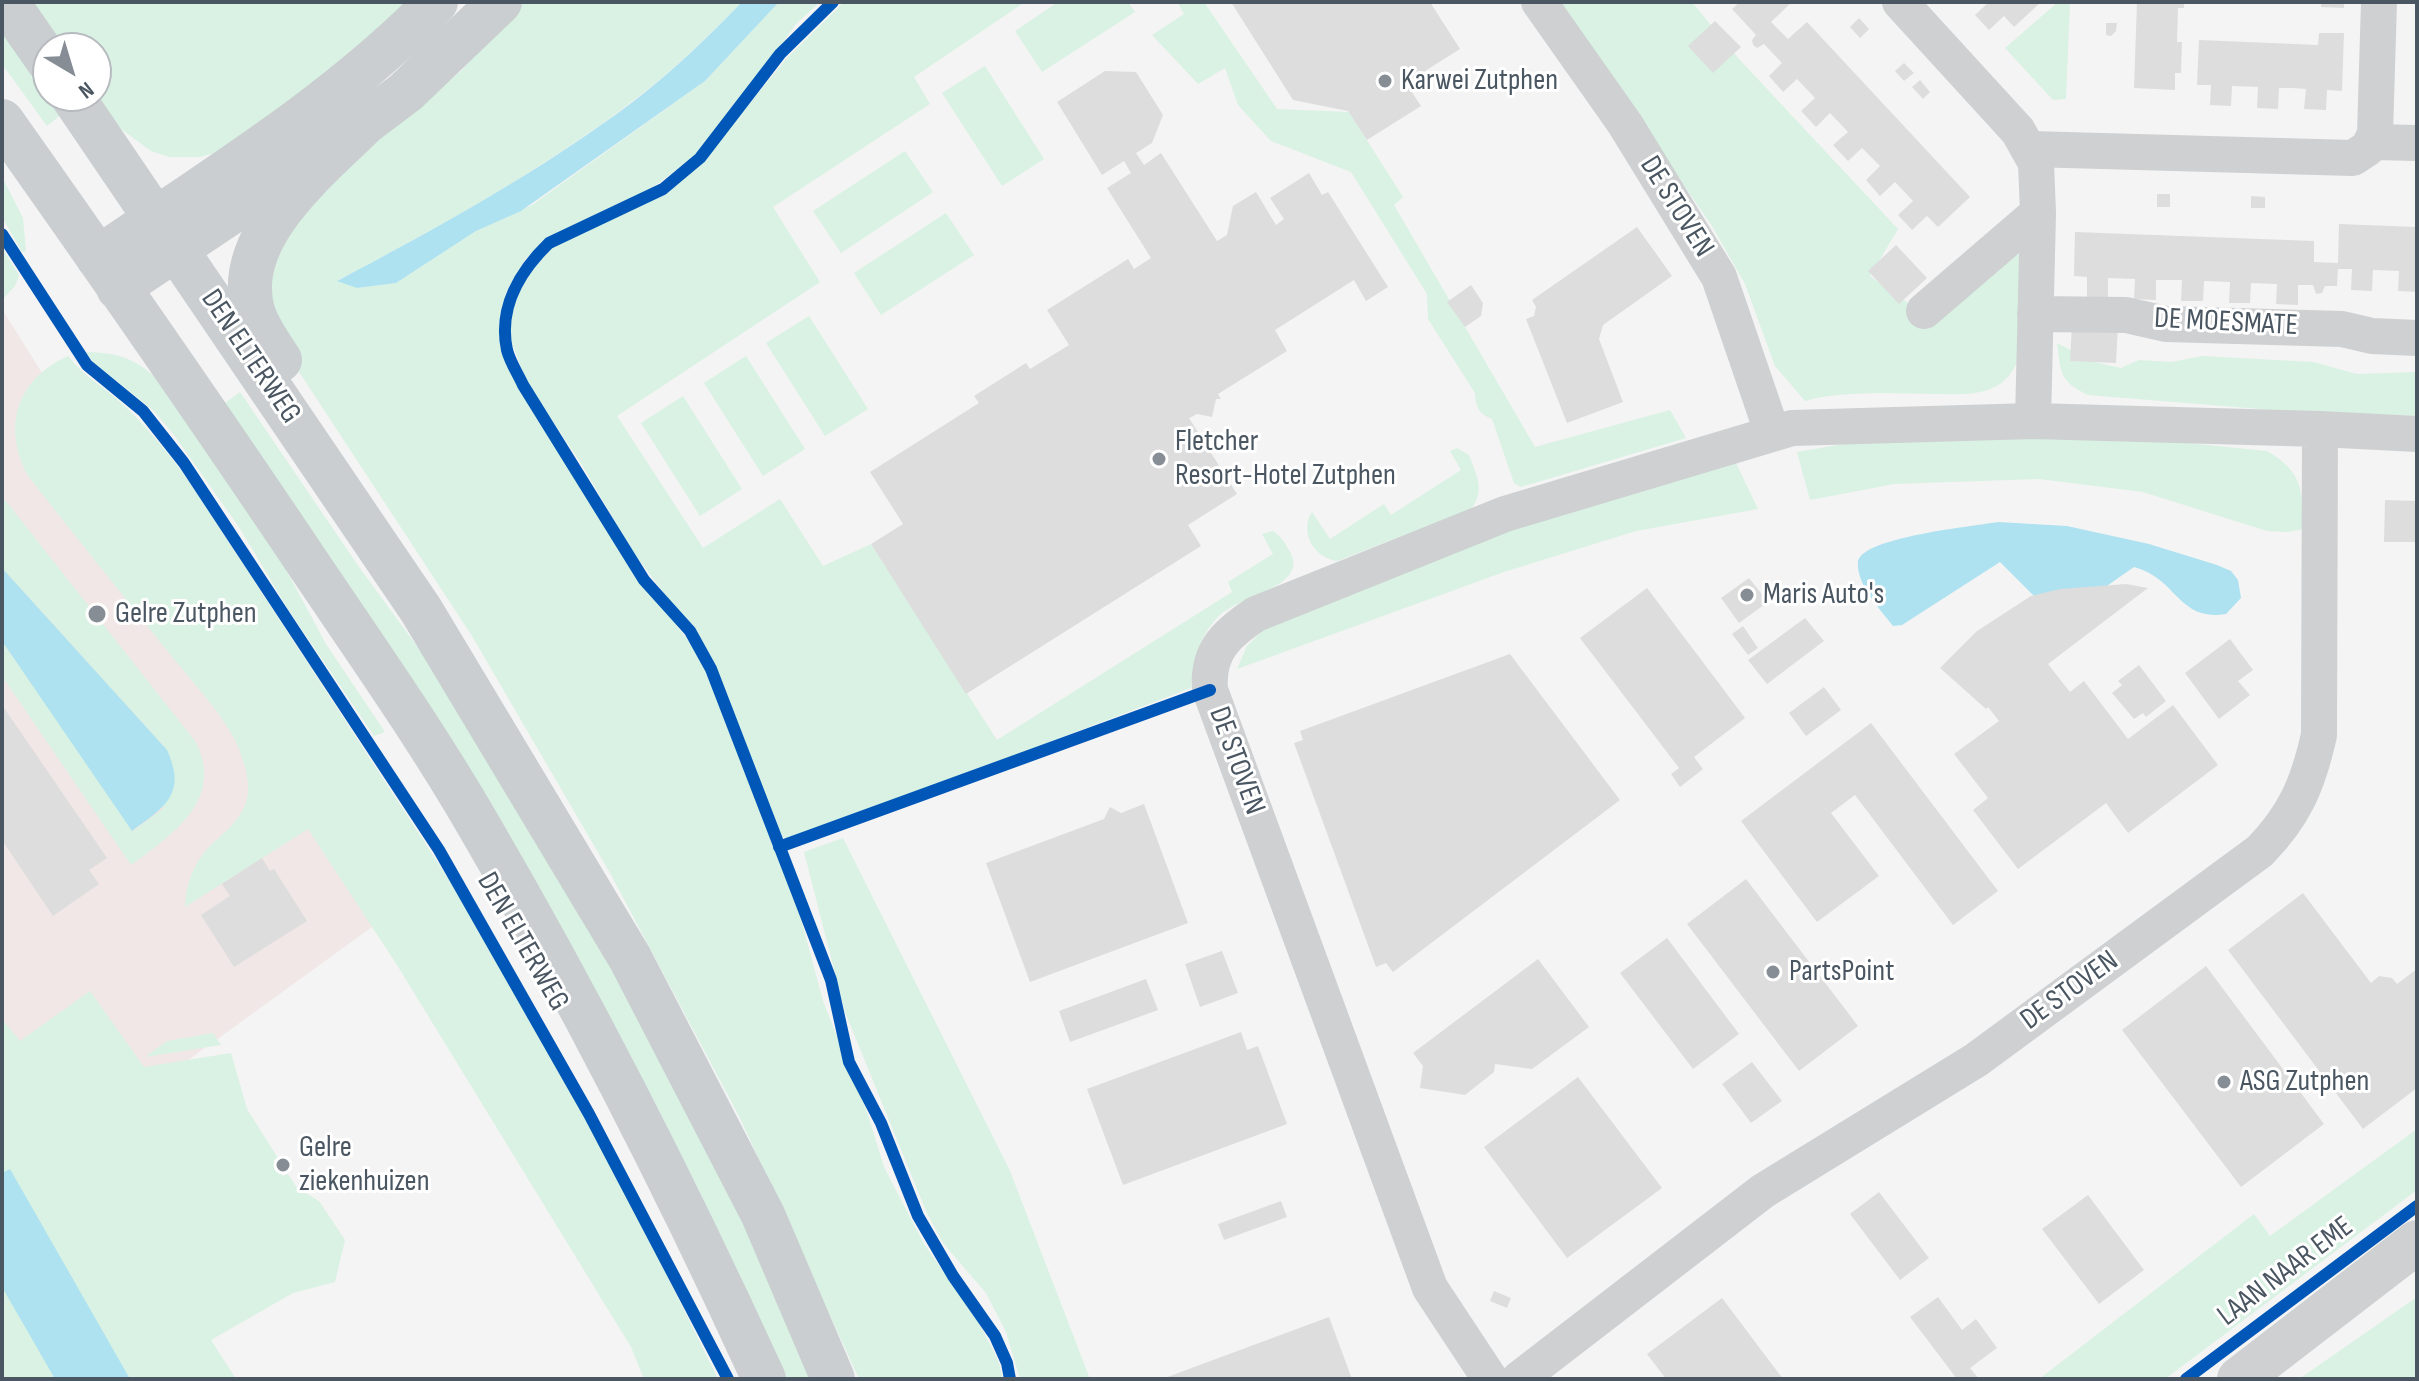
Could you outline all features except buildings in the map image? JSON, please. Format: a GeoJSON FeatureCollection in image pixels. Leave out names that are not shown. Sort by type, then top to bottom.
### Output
{"type":"FeatureCollection","features":[{"type":"Feature","properties":{"kind":"main road"},"geometry":{"type":"LineString","coordinates":[[7,2],[32,38]]}},
{"type":"Feature","properties":{"kind":"main road"},"geometry":{"type":"LineString","coordinates":[[165,234],[272,139],[362,72],[436,2]]}},
{"type":"Feature","properties":{"kind":"main road"},"geometry":{"type":"LineString","coordinates":[[108,273],[165,234],[365,123],[406,92],[500,2]]}},
{"type":"Feature","properties":{"kind":"main road","name":"DEN ELTERWEG"},"geometry":{"type":"LineString","coordinates":[[83,112],[421,610],[630,958],[763,1215],[833,1379]]}},
{"type":"Feature","properties":{"kind":"main road"},"geometry":{"type":"LineString","coordinates":[[87,112],[133,158],[147,167],[164,171],[186,173],[208,169],[272,139]]}},
{"type":"Feature","properties":{"kind":"main road","name":"DEN ELTERWEG"},"geometry":{"type":"LineString","coordinates":[[2,121],[367,650],[479,826],[637,1117],[764,1379]]}},
{"type":"Feature","properties":{"kind":"main road"},"geometry":{"type":"LineString","coordinates":[[365,123],[282,208],[261,238],[252,277],[253,309],[281,362],[471,646],[561,807],[630,958]]}},
{"type":"Feature","properties":{"kind":"street","name":"DE STOVEN"},"geometry":{"type":"LineString","coordinates":[[1539,2],[1625,124],[1719,277],[1772,432]]}},
{"type":"Feature","properties":{"kind":"street"},"geometry":{"type":"LineString","coordinates":[[1900,2],[2018,131],[2030,149],[2038,178],[2033,421]]}},
{"type":"Feature","properties":{"kind":"street"},"geometry":{"type":"LineString","coordinates":[[2030,149],[2344,160],[2361,155],[2373,142],[2376,125],[2379,2]]}},
{"type":"Feature","properties":{"kind":"street"},"geometry":{"type":"LineString","coordinates":[[2373,142],[2417,143]]}},
{"type":"Feature","properties":{"kind":"street"},"geometry":{"type":"LineString","coordinates":[[1924,311],[2038,213]]}},
{"type":"Feature","properties":{"kind":"street","name":"DE MOESMATE"},"geometry":{"type":"LineString","coordinates":[[2035,314],[2126,315],[2166,324],[2342,329],[2372,336],[2417,338]]}},
{"type":"Feature","properties":{"kind":"street","name":"DE STOVEN"},"geometry":{"type":"LineString","coordinates":[[1490,1379],[1430,1288],[1210,690],[1209,672],[1218,646],[1235,628],[1256,614],[1505,514],[1792,428],[2033,421],[2417,434]]}},
{"type":"Feature","properties":{"kind":"street","name":"DE STOVEN"},"geometry":{"type":"LineString","coordinates":[[1519,1379],[1763,1191],[1976,1060],[2260,851],[2281,830],[2297,805],[2311,770],[2319,735],[2320,429]]}},
{"type":"Feature","properties":{"kind":"street","name":"LAAN NAAR EME"},"geometry":{"type":"LineString","coordinates":[[2239,1379],[2417,1242]]}},
{"type":"Feature","properties":{"kind":"street","name":"LAAN NAAR EME"},"geometry":{"type":"LineString","coordinates":[[2286,1343],[2417,1268]]}},
{"type":"Feature","properties":{"kind":"shaded area","name":"Gelre Zutphen"},"geometry":{"type":"Polygon","coordinates":[[[2,309],[383,919],[2,1195],[2,309]]]}},
{"type":"Feature","properties":{"kind":"green space"},"geometry":{"type":"Polygon","coordinates":[[[28,2],[412,2],[354,55],[215,153],[200,157],[169,157],[151,151],[121,129],[108,112],[112,112],[112,32],[49,32],[28,2]]]}},
{"type":"Feature","properties":{"kind":"green space"},"geometry":{"type":"Polygon","coordinates":[[[524,2],[742,2],[663,77],[599,126],[490,196],[338,280],[358,288],[396,283],[476,231],[532,205],[705,81],[779,2],[820,2],[796,24],[723,127],[697,155],[646,192],[557,233],[526,258],[507,290],[499,323],[510,373],[543,421],[628,561],[692,646],[705,670],[790,878],[823,1001],[867,1112],[884,1167],[924,1244],[978,1321],[998,1360],[1003,1379],[859,1379],[740,1118],[610,873],[472,636],[288,355],[263,304],[268,250],[314,190],[461,71],[524,2]]]}},
{"type":"Feature","properties":{"kind":"green space"},"geometry":{"type":"Polygon","coordinates":[[[844,2],[1025,2],[914,77],[930,104],[773,207],[820,282],[617,416],[703,548],[780,499],[823,566],[871,544],[997,740],[1232,592],[1228,582],[1273,554],[1262,534],[1273,531],[1278,535],[1289,550],[1293,563],[1290,573],[1282,582],[1217,618],[1205,634],[1198,651],[1191,688],[794,839],[781,837],[704,646],[633,552],[582,465],[526,381],[511,340],[509,321],[520,287],[550,249],[568,237],[646,204],[696,169],[786,59],[844,2]]]}},
{"type":"Feature","properties":{"kind":"green space"},"geometry":{"type":"Polygon","coordinates":[[[1058,2],[1128,2],[1135,12],[1042,72],[1015,31],[1058,2]]]}},
{"type":"Feature","properties":{"kind":"green space"},"geometry":{"type":"Polygon","coordinates":[[[1177,2],[1204,2],[1277,109],[1349,112],[1403,197],[1394,205],[1535,447],[1670,410],[1686,438],[1521,487],[1514,483],[1492,419],[1479,409],[1475,393],[1428,319],[1427,294],[1351,172],[1271,141],[1238,105],[1225,68],[1198,84],[1152,35],[1184,14],[1177,2]]]}},
{"type":"Feature","properties":{"kind":"green space"},"geometry":{"type":"Polygon","coordinates":[[[1558,2],[1692,2],[1739,59],[1898,229],[1870,276],[1908,303],[1919,318],[2029,244],[2021,353],[2010,375],[1996,386],[1970,394],[1852,394],[1805,401],[1775,366],[1745,284],[1712,226],[1558,2]]]}},
{"type":"Feature","properties":{"kind":"green space"},"geometry":{"type":"Polygon","coordinates":[[[2058,2],[2070,2],[2066,99],[2053,100],[2005,48],[2058,2]]]}},
{"type":"Feature","properties":{"kind":"green space"},"geometry":{"type":"Polygon","coordinates":[[[2,26],[32,69],[32,105],[2,64],[2,26]]]}},
{"type":"Feature","properties":{"kind":"green space"},"geometry":{"type":"Polygon","coordinates":[[[985,66],[1044,159],[1002,186],[942,93],[985,66]]]}},
{"type":"Feature","properties":{"kind":"green space"},"geometry":{"type":"Polygon","coordinates":[[[37,112],[62,112],[63,113],[47,126],[37,112]]]}},
{"type":"Feature","properties":{"kind":"green space"},"geometry":{"type":"Polygon","coordinates":[[[905,151],[933,192],[841,253],[813,211],[905,151]]]}},
{"type":"Feature","properties":{"kind":"green space"},"geometry":{"type":"Polygon","coordinates":[[[2,177],[23,218],[26,251],[22,252],[2,217],[2,177]]]}},
{"type":"Feature","properties":{"kind":"green space"},"geometry":{"type":"Polygon","coordinates":[[[946,213],[974,255],[881,315],[854,273],[946,213]]]}},
{"type":"Feature","properties":{"kind":"green space"},"geometry":{"type":"Polygon","coordinates":[[[2,248],[19,275],[15,286],[2,300],[2,248]]]}},
{"type":"Feature","properties":{"kind":"green space"},"geometry":{"type":"Polygon","coordinates":[[[809,316],[868,409],[825,436],[766,343],[809,316]]]}},
{"type":"Feature","properties":{"kind":"green space"},"geometry":{"type":"Polygon","coordinates":[[[2057,343],[2094,362],[2121,368],[2139,360],[2172,362],[2202,356],[2313,362],[2357,374],[2417,372],[2417,416],[2297,412],[2088,395],[2071,385],[2063,375],[2057,343]]]}},
{"type":"Feature","properties":{"kind":"green space"},"geometry":{"type":"Polygon","coordinates":[[[86,352],[112,354],[131,360],[168,389],[270,540],[326,644],[385,732],[374,736],[288,609],[239,527],[174,435],[154,411],[94,363],[86,352]]]}},
{"type":"Feature","properties":{"kind":"green space"},"geometry":{"type":"Polygon","coordinates":[[[68,356],[138,420],[187,478],[442,869],[558,1064],[718,1379],[644,1379],[631,1347],[397,965],[308,829],[185,907],[189,883],[199,860],[245,807],[248,792],[246,769],[235,740],[212,705],[28,476],[16,440],[19,406],[36,378],[68,356]]]}},
{"type":"Feature","properties":{"kind":"green space"},"geometry":{"type":"Polygon","coordinates":[[[746,356],[805,449],[763,476],[704,383],[746,356]]]}},
{"type":"Feature","properties":{"kind":"green space"},"geometry":{"type":"Polygon","coordinates":[[[240,392],[359,567],[438,675],[592,919],[821,1379],[785,1379],[221,406],[240,392]]]}},
{"type":"Feature","properties":{"kind":"green space"},"geometry":{"type":"Polygon","coordinates":[[[683,396],[742,489],[700,516],[641,423],[683,396]]]}},
{"type":"Feature","properties":{"kind":"green space"},"geometry":{"type":"Polygon","coordinates":[[[2127,437],[2267,451],[2294,475],[2301,493],[2303,529],[2267,531],[2143,492],[2039,479],[1894,484],[1810,500],[1797,452],[1873,439],[2127,437]]]}},
{"type":"Feature","properties":{"kind":"green space"},"geometry":{"type":"Polygon","coordinates":[[[1457,448],[1469,455],[1478,482],[1478,495],[1471,509],[1337,561],[1322,555],[1311,543],[1307,528],[1312,512],[1330,539],[1384,504],[1391,515],[1461,470],[1450,451],[1457,448]]]}},
{"type":"Feature","properties":{"kind":"green space"},"geometry":{"type":"Polygon","coordinates":[[[1736,463],[1758,509],[1636,531],[1504,572],[1237,669],[1247,646],[1264,629],[1552,514],[1736,463]]]}},
{"type":"Feature","properties":{"kind":"green space"},"geometry":{"type":"Polygon","coordinates":[[[2,496],[195,741],[203,762],[204,781],[190,814],[163,841],[131,865],[2,676],[2,641],[133,831],[163,809],[167,750],[2,568],[2,496]]]}},
{"type":"Feature","properties":{"kind":"green space"},"geometry":{"type":"Polygon","coordinates":[[[843,838],[1010,1171],[1090,1379],[1020,1379],[1006,1332],[986,1293],[943,1243],[926,1211],[845,1012],[804,852],[843,838]]]}},
{"type":"Feature","properties":{"kind":"green space"},"geometry":{"type":"Polygon","coordinates":[[[90,991],[144,1067],[231,1053],[247,1109],[278,1158],[273,1161],[283,1176],[288,1174],[297,1188],[319,1201],[345,1240],[335,1282],[293,1293],[211,1340],[236,1379],[2,1379],[2,1019],[20,1041],[90,991]]]}},
{"type":"Feature","properties":{"kind":"green space"},"geometry":{"type":"Polygon","coordinates":[[[213,1033],[221,1045],[145,1057],[167,1041],[213,1033]]]}},
{"type":"Feature","properties":{"kind":"green space"},"geometry":{"type":"Polygon","coordinates":[[[2417,1129],[2417,1190],[2165,1379],[2039,1379],[2254,1214],[2270,1236],[2417,1129]]]}},
{"type":"Feature","properties":{"kind":"green space"},"geometry":{"type":"Polygon","coordinates":[[[2417,1297],[2417,1379],[2299,1379],[2417,1297]]]}},
{"type":"Feature","properties":{"kind":"water"},"geometry":{"type":"Polygon","coordinates":[[[742,2],[779,2],[705,81],[521,211],[476,231],[396,283],[357,288],[337,281],[489,197],[599,127],[663,78],[742,2]]]}},
{"type":"Feature","properties":{"kind":"water"},"geometry":{"type":"Polygon","coordinates":[[[1998,522],[2067,526],[2149,544],[2217,565],[2231,571],[2238,580],[2241,598],[2226,614],[2197,612],[2160,580],[2134,567],[2058,620],[2000,562],[1902,625],[1893,626],[1861,579],[1858,562],[1864,553],[1878,546],[1921,534],[1998,522]]]}},
{"type":"Feature","properties":{"kind":"water"},"geometry":{"type":"Polygon","coordinates":[[[2,568],[167,750],[175,778],[173,789],[163,806],[132,831],[2,641],[2,568]]]}},
{"type":"Feature","properties":{"kind":"water"},"geometry":{"type":"Polygon","coordinates":[[[10,1169],[130,1379],[55,1379],[2,1287],[2,1173],[10,1169]]]}},
{"type":"Feature","properties":{"kind":"cycle path"},"geometry":{"type":"LineString","coordinates":[[833,2],[780,54],[700,158],[663,189],[549,243],[538,254],[521,278],[509,305],[505,334],[507,350],[523,385],[644,580],[690,631],[711,669],[831,980],[849,1062],[881,1123],[918,1216],[953,1276],[995,1336],[1007,1363],[1010,1379]]}},
{"type":"Feature","properties":{"kind":"cycle path"},"geometry":{"type":"LineString","coordinates":[[2,234],[87,365],[143,411],[184,463],[439,850],[589,1114],[728,1379]]}},
{"type":"Feature","properties":{"kind":"cycle path"},"geometry":{"type":"LineString","coordinates":[[779,847],[1210,690]]}},
{"type":"Feature","properties":{"kind":"cycle path"},"geometry":{"type":"LineString","coordinates":[[2186,1379],[2417,1206]]}},
{"type":"Feature","properties":{"kind":"place","name":"Karwei Zutphen"},"geometry":{"type":"Point","coordinates":[1385,81]}},
{"type":"Feature","properties":{"kind":"place","name":"Fletcher Resort-Hotel Zutphen"},"geometry":{"type":"Point","coordinates":[1159,459]}},
{"type":"Feature","properties":{"kind":"place","name":"Maris Auto's"},"geometry":{"type":"Point","coordinates":[1747,595]}},
{"type":"Feature","properties":{"kind":"place","name":"Gelre Zutphen"},"geometry":{"type":"Point","coordinates":[97,614]}},
{"type":"Feature","properties":{"kind":"place","name":"PartsPoint"},"geometry":{"type":"Point","coordinates":[1773,972]}},
{"type":"Feature","properties":{"kind":"place","name":"ASG Zutphen"},"geometry":{"type":"Point","coordinates":[2224,1082]}},
{"type":"Feature","properties":{"kind":"place","name":"Gelre ziekenhuizen"},"geometry":{"type":"Point","coordinates":[283,1165]}}]}
